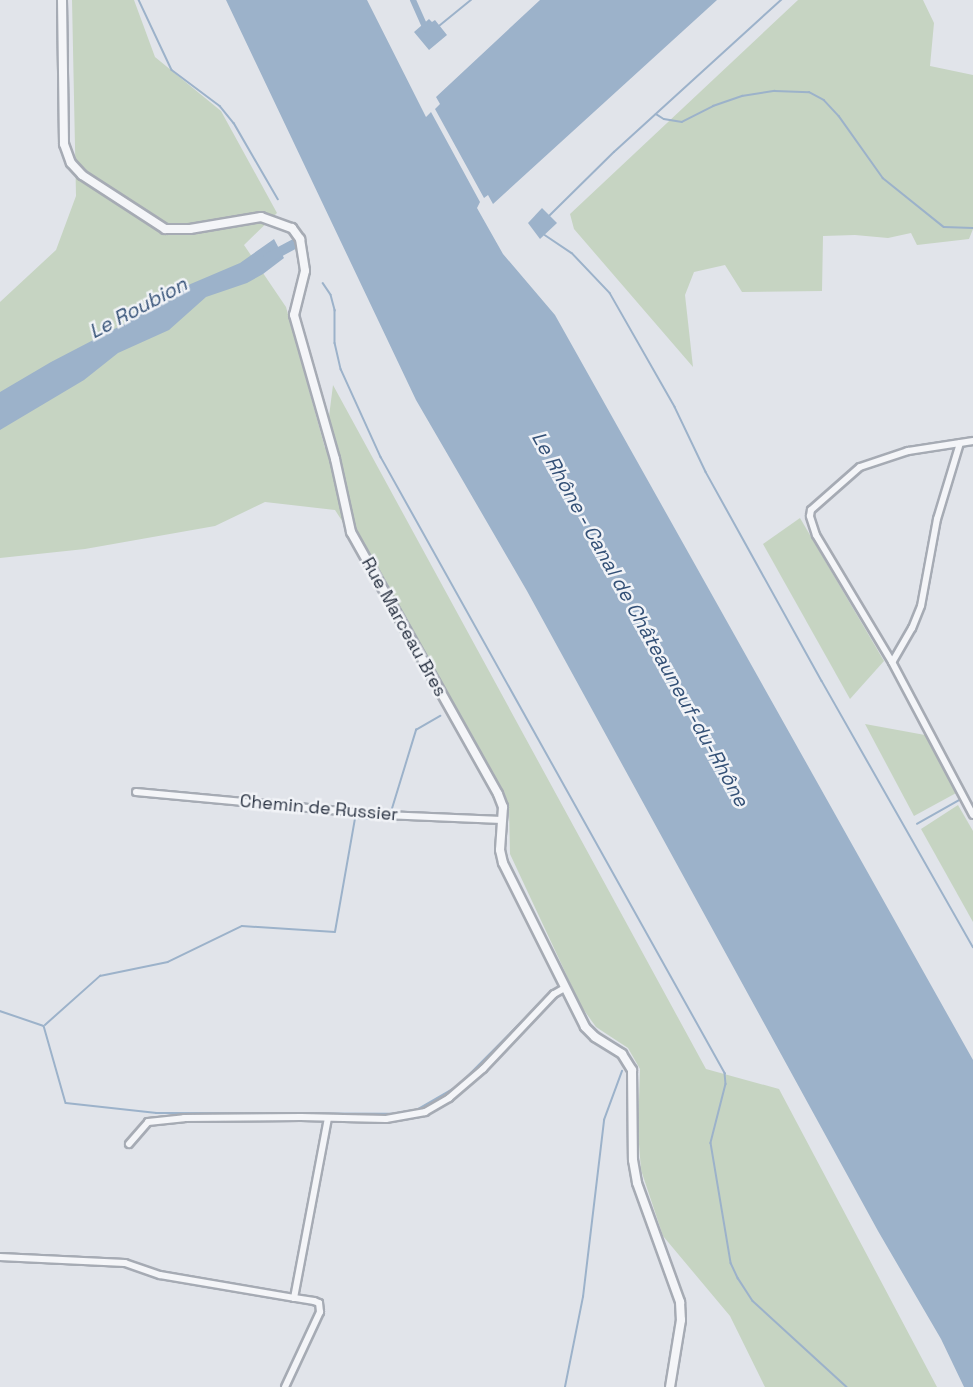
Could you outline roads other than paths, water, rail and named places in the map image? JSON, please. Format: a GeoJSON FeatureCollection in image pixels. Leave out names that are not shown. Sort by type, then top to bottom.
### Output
{"type":"FeatureCollection","features":[{"type":"Feature","properties":{"kind":"street","name":"Rue Marceau Bres"},"geometry":{"type":"LineString","coordinates":[[62,0],[64,144],[71,163],[82,175],[165,229],[190,229],[261,217],[292,228],[300,239],[305,271],[294,315],[335,459],[346,517],[371,568],[498,794],[503,807],[500,850],[503,863],[585,1027],[595,1037],[621,1054],[632,1070],[632,1135],[637,1183],[680,1302],[681,1320],[670,1387]]}},
{"type":"Feature","properties":{"kind":"street"},"geometry":{"type":"LineString","coordinates":[[973,441],[908,451],[860,467],[811,510],[816,535],[892,662],[973,815]]}},
{"type":"Feature","properties":{"kind":"street"},"geometry":{"type":"LineString","coordinates":[[892,662],[912,628],[921,606],[937,519],[960,443]]}},
{"type":"Feature","properties":{"kind":"street","name":"Chemin de Russier"},"geometry":{"type":"LineString","coordinates":[[136,792],[384,814],[502,820]]}},
{"type":"Feature","properties":{"kind":"street"},"geometry":{"type":"LineString","coordinates":[[129,1144],[148,1122],[184,1118],[386,1119],[425,1112],[449,1098],[483,1069],[554,994],[565,988]]}},
{"type":"Feature","properties":{"kind":"street"},"geometry":{"type":"LineString","coordinates":[[294,1298],[328,1118]]}},
{"type":"Feature","properties":{"kind":"street"},"geometry":{"type":"LineString","coordinates":[[0,1257],[125,1263],[160,1275],[319,1303],[320,1311],[285,1387]]}},
{"type":"Feature","properties":{"kind":"water","name":"Le Rhône - Canal de Châteauneuf-du-Rhône"},"geometry":{"type":"Polygon","coordinates":[[[226,0],[367,0],[426,117],[431,112],[480,202],[477,208],[503,254],[555,315],[973,1060],[973,1387],[964,1387],[941,1339],[878,1231],[527,591],[416,400],[226,0]]]}},
{"type":"Feature","properties":{"kind":"water"},"geometry":{"type":"Polygon","coordinates":[[[540,0],[717,0],[493,204],[488,195],[484,198],[435,109],[440,104],[436,97],[540,0]]]}},
{"type":"Feature","properties":{"kind":"water"},"geometry":{"type":"Polygon","coordinates":[[[429,19],[432,22],[435,20],[447,35],[429,50],[414,32],[429,19]]]}},
{"type":"Feature","properties":{"kind":"water"},"geometry":{"type":"Polygon","coordinates":[[[542,208],[557,223],[540,239],[528,223],[542,208]]]}},
{"type":"Feature","properties":{"kind":"water"},"geometry":{"type":"Polygon","coordinates":[[[274,239],[284,258],[263,274],[247,283],[206,297],[169,330],[118,353],[84,380],[0,430],[0,392],[51,362],[126,323],[167,294],[240,263],[274,239]]]}},
{"type":"Feature","properties":{"kind":"waterway"},"geometry":{"type":"LineString","coordinates":[[139,0],[172,70],[220,106],[234,123],[278,199]]}},
{"type":"Feature","properties":{"kind":"waterway"},"geometry":{"type":"LineString","coordinates":[[413,0],[426,29]]}},
{"type":"Feature","properties":{"kind":"waterway"},"geometry":{"type":"LineString","coordinates":[[439,26],[471,0]]}},
{"type":"Feature","properties":{"kind":"waterway"},"geometry":{"type":"LineString","coordinates":[[549,216],[614,152],[781,0]]}},
{"type":"Feature","properties":{"kind":"waterway"},"geometry":{"type":"LineString","coordinates":[[656,114],[664,119],[682,122],[713,106],[742,96],[775,91],[809,92],[824,100],[839,116],[883,178],[944,227],[973,228]]}},
{"type":"Feature","properties":{"kind":"waterway"},"geometry":{"type":"LineString","coordinates":[[545,235],[572,253],[610,293],[675,407],[706,472],[822,681],[973,947]]}},
{"type":"Feature","properties":{"kind":"waterway","name":"Le Roubion"},"geometry":{"type":"LineString","coordinates":[[268,258],[294,244]]}},
{"type":"Feature","properties":{"kind":"waterway"},"geometry":{"type":"LineString","coordinates":[[323,283],[331,295],[335,310],[335,343],[341,369],[381,457],[725,1073],[726,1084],[711,1143],[731,1263],[738,1278],[753,1301],[847,1387]]}},
{"type":"Feature","properties":{"kind":"waterway"},"geometry":{"type":"LineString","coordinates":[[391,812],[416,730],[440,716]]}},
{"type":"Feature","properties":{"kind":"waterway"},"geometry":{"type":"LineString","coordinates":[[917,824],[961,799]]}},
{"type":"Feature","properties":{"kind":"waterway"},"geometry":{"type":"LineString","coordinates":[[45,1025],[100,976],[168,962],[242,926],[335,932],[355,818],[479,822]]}},
{"type":"Feature","properties":{"kind":"waterway"},"geometry":{"type":"LineString","coordinates":[[0,1011],[44,1026],[66,1103],[156,1113],[392,1114],[415,1111],[458,1086],[553,990]]}},
{"type":"Feature","properties":{"kind":"waterway"},"geometry":{"type":"LineString","coordinates":[[565,1387],[583,1297],[604,1120],[622,1071]]}}]}
